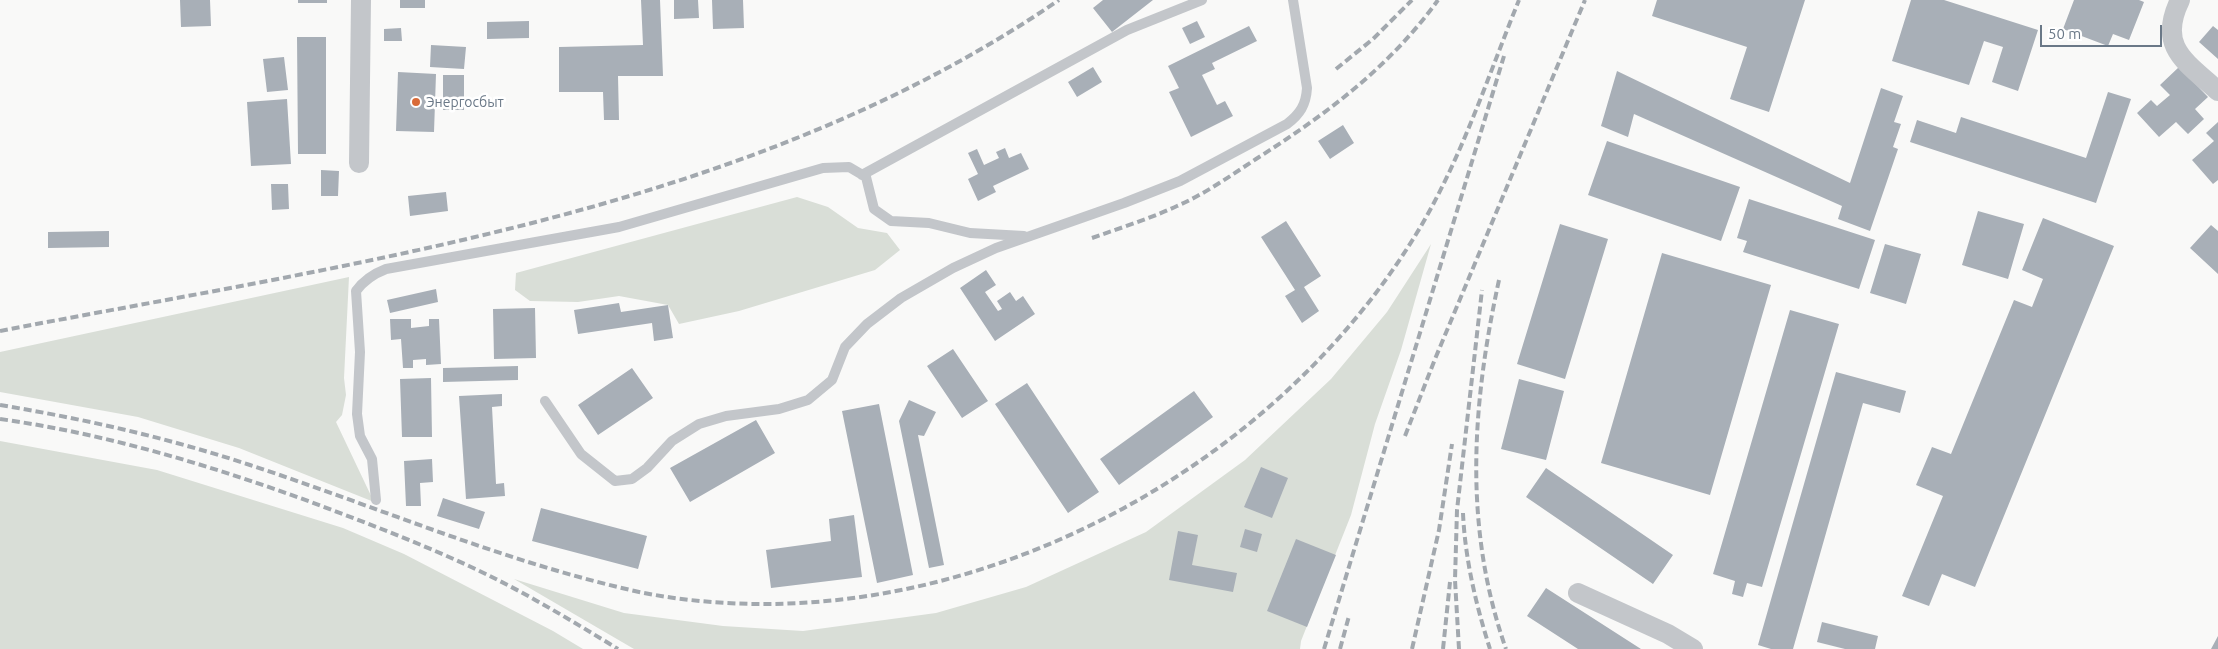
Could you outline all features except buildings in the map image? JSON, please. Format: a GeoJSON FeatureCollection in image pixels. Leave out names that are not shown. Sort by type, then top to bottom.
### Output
{"type":"FeatureCollection","features":[{"type":"Feature","properties":{"kind":"street"},"geometry":{"type":"LineString","coordinates":[[358,163],[361,0]]}},
{"type":"Feature","properties":{"kind":"street"},"geometry":{"type":"LineString","coordinates":[[2180,0],[2172,16],[2170,32],[2174,45],[2183,59],[2218,92]]}},
{"type":"Feature","properties":{"kind":"street"},"geometry":{"type":"LineString","coordinates":[[1578,593],[1668,634],[1694,649]]}},
{"type":"Feature","properties":{"kind":"lane"},"geometry":{"type":"LineString","coordinates":[[862,175],[1128,30],[1202,0]]}},
{"type":"Feature","properties":{"kind":"lane"},"geometry":{"type":"LineString","coordinates":[[545,401],[581,454],[615,481],[632,479],[647,468],[672,441],[699,424],[726,416],[779,409],[808,400],[832,380],[845,347],[883,311],[901,298],[960,264],[1027,236],[1124,203],[1180,181],[1287,124],[1298,115],[1306,98],[1307,88],[1293,0]]}},
{"type":"Feature","properties":{"kind":"lane"},"geometry":{"type":"LineString","coordinates":[[376,500],[372,459],[360,436],[357,414],[360,352],[356,291],[368,278],[386,269],[620,227],[823,168],[849,168],[866,177],[874,209],[891,221],[929,223],[970,233],[1027,236]]}},
{"type":"Feature","properties":{"kind":"shaded area"},"geometry":{"type":"Polygon","coordinates":[[[797,197],[828,207],[858,228],[887,233],[900,250],[875,270],[739,311],[679,324],[668,305],[619,296],[578,302],[530,301],[515,290],[516,273],[797,197]]]}},
{"type":"Feature","properties":{"kind":"shaded area"},"geometry":{"type":"Polygon","coordinates":[[[1431,244],[1401,350],[1375,424],[1351,515],[1301,641],[1300,649],[634,649],[514,579],[624,613],[723,626],[803,631],[936,613],[1026,587],[1146,532],[1245,460],[1331,379],[1387,312],[1431,244]]]}},
{"type":"Feature","properties":{"kind":"shaded area"},"geometry":{"type":"Polygon","coordinates":[[[349,277],[344,378],[346,395],[342,415],[336,422],[374,502],[239,448],[138,417],[0,392],[0,352],[349,277]]]}},
{"type":"Feature","properties":{"kind":"shaded area"},"geometry":{"type":"Polygon","coordinates":[[[0,441],[157,470],[343,528],[404,554],[553,631],[583,649],[0,649],[0,441]]]}},
{"type":"Feature","properties":{"kind":"railway"},"geometry":{"type":"LineString","coordinates":[[0,331],[411,252],[548,219],[683,179],[814,131],[940,72],[1059,0]]}},
{"type":"Feature","properties":{"kind":"railway"},"geometry":{"type":"LineString","coordinates":[[1336,69],[1373,39],[1412,0]]}},
{"type":"Feature","properties":{"kind":"railway"},"geometry":{"type":"LineString","coordinates":[[1092,238],[1156,215],[1198,196],[1307,125],[1377,69],[1419,25],[1438,0]]}},
{"type":"Feature","properties":{"kind":"railway"},"geometry":{"type":"LineString","coordinates":[[0,405],[63,416],[188,446],[250,465],[544,567],[644,593],[756,604],[867,596],[977,571],[1082,529],[1181,474],[1271,405],[1350,325],[1415,236],[1431,208],[1472,120],[1519,0]]}},
{"type":"Feature","properties":{"kind":"railway"},"geometry":{"type":"LineString","coordinates":[[1405,436],[1435,359],[1585,0]]}},
{"type":"Feature","properties":{"kind":"railway"},"geometry":{"type":"LineString","coordinates":[[1324,649],[1504,56]]}},
{"type":"Feature","properties":{"kind":"railway"},"geometry":{"type":"LineString","coordinates":[[1499,280],[1483,373],[1476,465],[1483,557],[1492,603],[1506,649]]}},
{"type":"Feature","properties":{"kind":"railway"},"geometry":{"type":"LineString","coordinates":[[1459,649],[1455,580],[1457,510],[1482,290]]}},
{"type":"Feature","properties":{"kind":"railway"},"geometry":{"type":"LineString","coordinates":[[0,419],[79,433],[157,452],[196,463],[311,502],[410,540],[488,575],[545,605],[618,649]]}},
{"type":"Feature","properties":{"kind":"railway"},"geometry":{"type":"LineString","coordinates":[[1412,649],[1439,530],[1452,444]]}},
{"type":"Feature","properties":{"kind":"railway"},"geometry":{"type":"LineString","coordinates":[[1463,513],[1472,582],[1490,649]]}},
{"type":"Feature","properties":{"kind":"railway"},"geometry":{"type":"LineString","coordinates":[[1443,649],[1450,582]]}},
{"type":"Feature","properties":{"kind":"railway"},"geometry":{"type":"LineString","coordinates":[[1340,649],[1349,616]]}},
{"type":"Feature","properties":{"kind":"place","name":"Энергосбыт"},"geometry":{"type":"Point","coordinates":[416,102]}}]}
